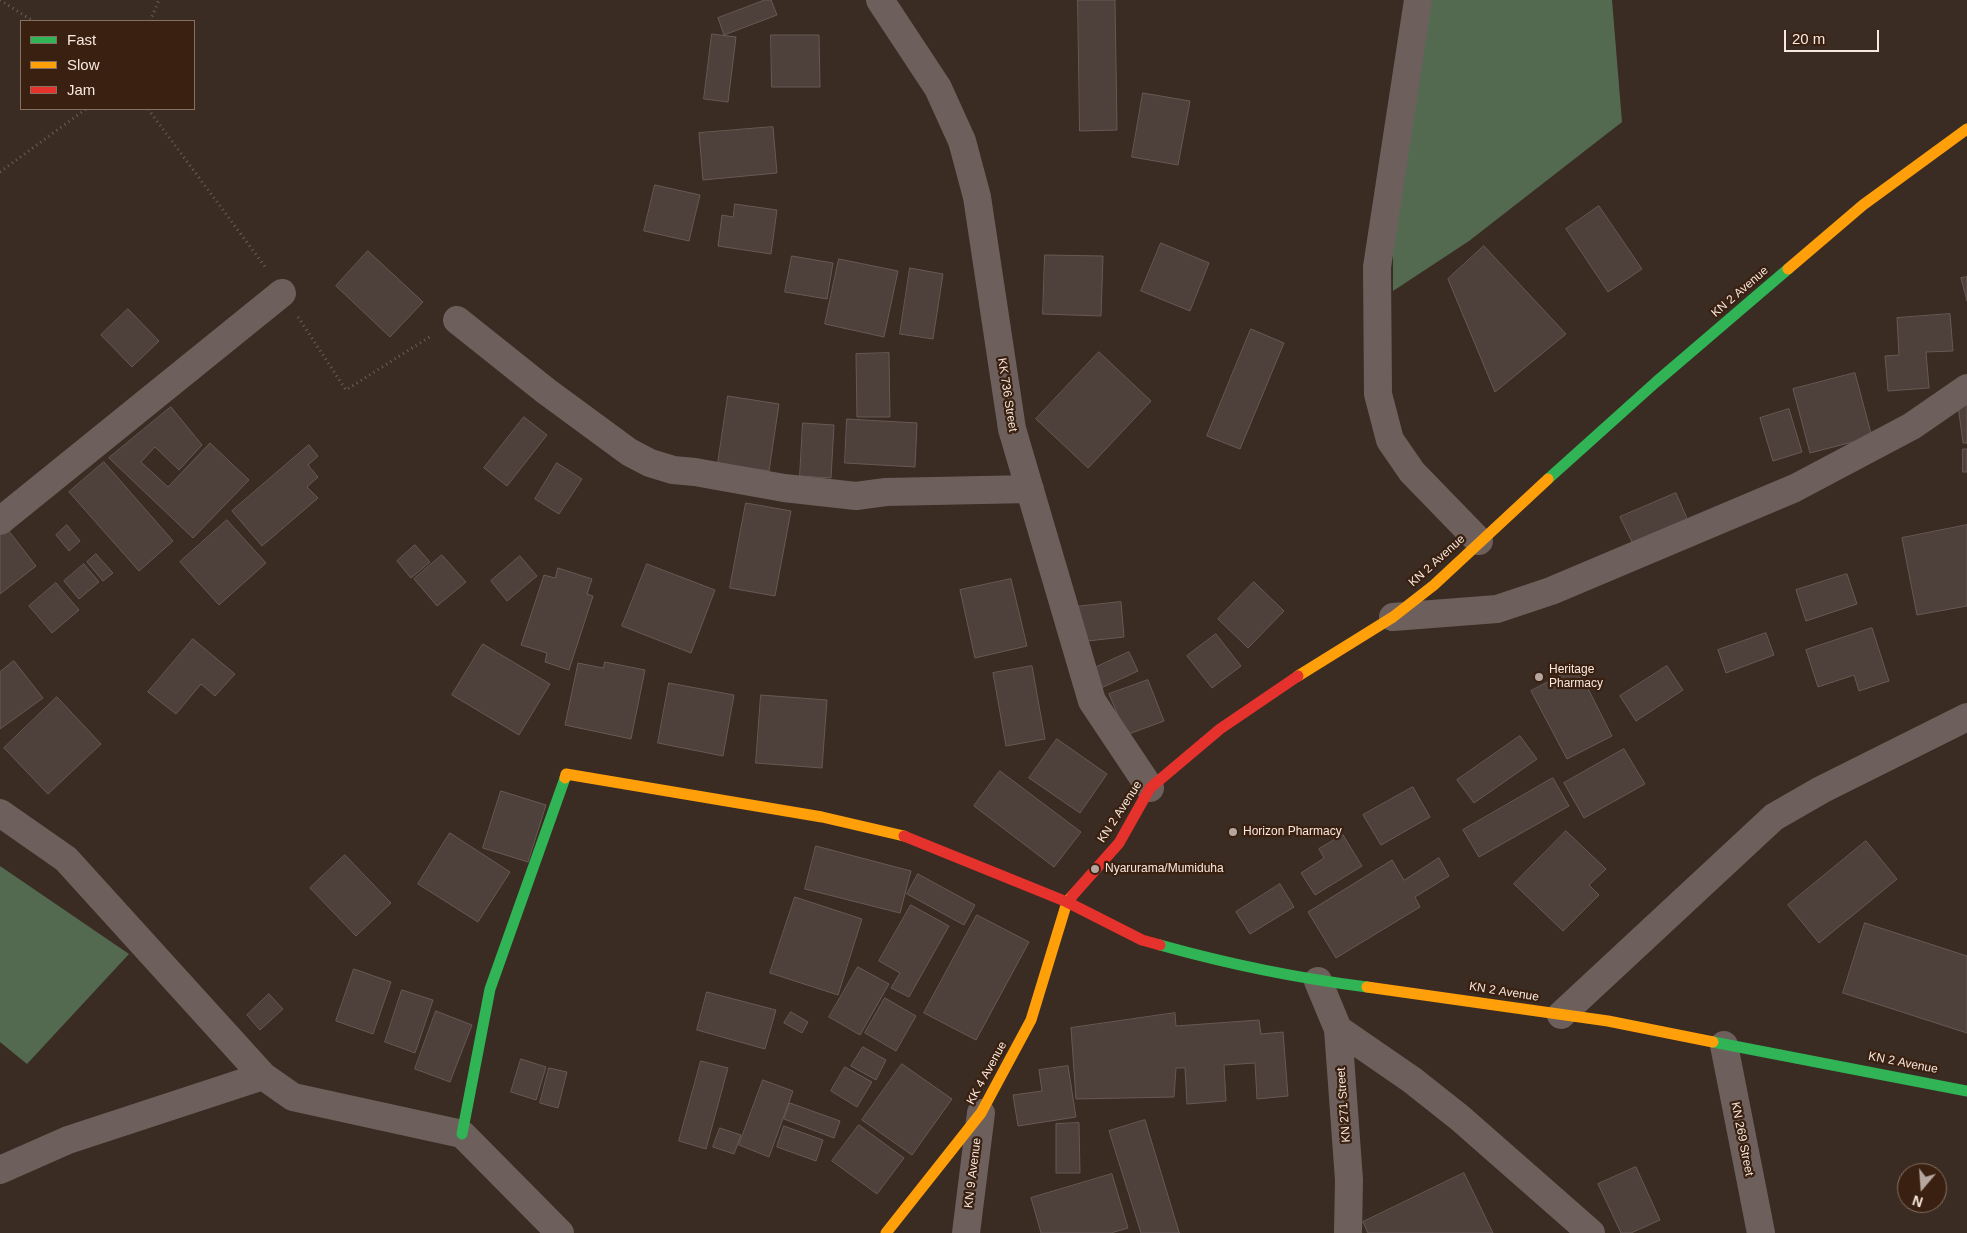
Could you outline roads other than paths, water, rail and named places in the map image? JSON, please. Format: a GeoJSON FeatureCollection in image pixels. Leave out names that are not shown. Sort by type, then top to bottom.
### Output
{"type":"FeatureCollection","features":[{"type":"Feature","properties":{"kind":"main road","name":"KN 2 Avenue"},"geometry":{"type":"LineString","coordinates":[[1967,129],[1863,205],[1656,382],[1479,541],[1434,584],[1393,616],[1286,684],[1220,729],[1150,788],[1119,843],[1067,902],[1142,940],[1222,962],[1318,981],[1442,996],[1608,1021],[1724,1045],[1822,1061],[1967,1090]]}},
{"type":"Feature","properties":{"kind":"main road"},"geometry":{"type":"LineString","coordinates":[[462,1134],[490,989],[566,774],[822,817],[902,835],[1067,902]]}},
{"type":"Feature","properties":{"kind":"main road","name":"KK 4 Avenue"},"geometry":{"type":"LineString","coordinates":[[886,1233],[981,1113],[1031,1020],[1067,902]]}},
{"type":"Feature","properties":{"kind":"street","name":"KK 736 Street"},"geometry":{"type":"LineString","coordinates":[[880,0],[938,88],[962,141],[977,197],[1012,429],[1092,701],[1150,788]]}},
{"type":"Feature","properties":{"kind":"street"},"geometry":{"type":"LineString","coordinates":[[1418,0],[1377,268],[1378,394],[1390,440],[1412,472],[1479,541]]}},
{"type":"Feature","properties":{"kind":"street"},"geometry":{"type":"LineString","coordinates":[[0,521],[282,293]]}},
{"type":"Feature","properties":{"kind":"street"},"geometry":{"type":"LineString","coordinates":[[457,320],[546,391],[629,452],[650,464],[673,470],[704,473],[784,488],[856,496],[886,492],[930,493],[1030,489]]}},
{"type":"Feature","properties":{"kind":"street"},"geometry":{"type":"LineString","coordinates":[[1393,616],[1496,609],[1551,591],[1795,488],[1912,426],[1967,388]]}},
{"type":"Feature","properties":{"kind":"street"},"geometry":{"type":"LineString","coordinates":[[1561,1014],[1774,818],[1820,790],[1967,717]]}},
{"type":"Feature","properties":{"kind":"street"},"geometry":{"type":"LineString","coordinates":[[0,813],[66,859],[263,1076],[293,1097],[462,1134],[560,1233]]}},
{"type":"Feature","properties":{"kind":"street","name":"KN 271 Street"},"geometry":{"type":"LineString","coordinates":[[1318,981],[1338,1029],[1349,1180],[1348,1233]]}},
{"type":"Feature","properties":{"kind":"street"},"geometry":{"type":"LineString","coordinates":[[1338,1029],[1412,1080],[1460,1118],[1591,1233]]}},
{"type":"Feature","properties":{"kind":"street","name":"KN 269 Street"},"geometry":{"type":"LineString","coordinates":[[1724,1045],[1761,1233]]}},
{"type":"Feature","properties":{"kind":"street"},"geometry":{"type":"LineString","coordinates":[[0,1170],[68,1140],[263,1076]]}},
{"type":"Feature","properties":{"kind":"street","name":"KN 9 Avenue"},"geometry":{"type":"LineString","coordinates":[[966,1233],[981,1113]]}},
{"type":"Feature","properties":{"kind":"place","name":"Heritage Pharmacy"},"geometry":{"type":"Point","coordinates":[1539,677]}},
{"type":"Feature","properties":{"kind":"place","name":"Horizon Pharmacy"},"geometry":{"type":"Point","coordinates":[1233,832]}},
{"type":"Feature","properties":{"kind":"place","name":"Nyarurama/Mumiduha"},"geometry":{"type":"Point","coordinates":[1095,869]}}]}
